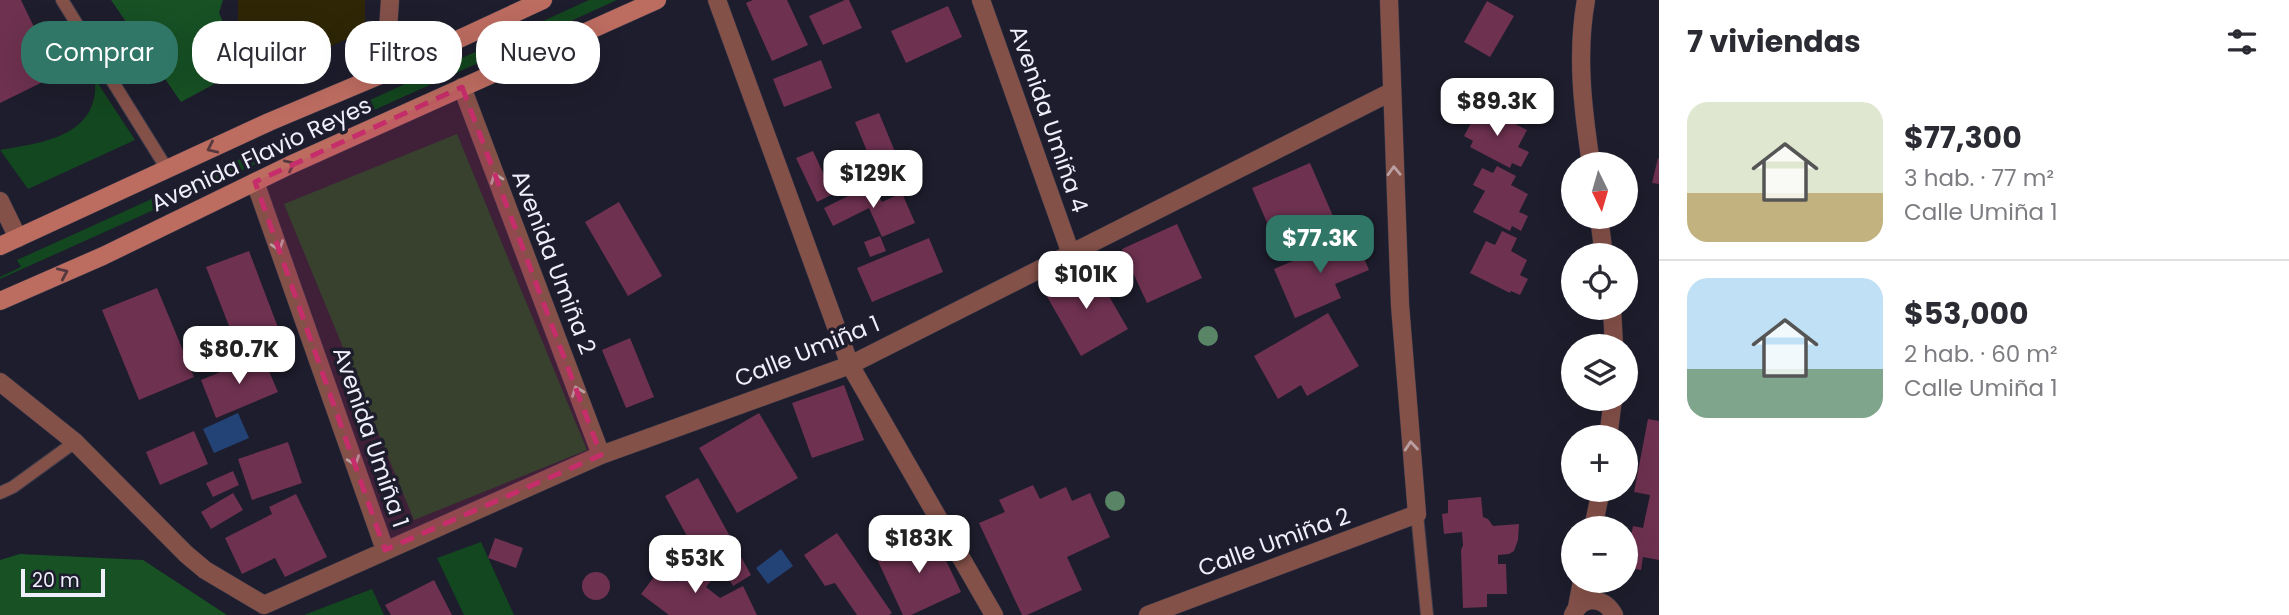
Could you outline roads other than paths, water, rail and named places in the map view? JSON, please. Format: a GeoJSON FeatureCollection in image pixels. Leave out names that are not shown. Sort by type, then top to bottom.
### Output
{"type":"FeatureCollection","features":[{"type":"Feature","properties":{"kind":"main road"},"geometry":{"type":"LineString","coordinates":[[462,38],[543,0]]}},
{"type":"Feature","properties":{"kind":"main road","name":"Avenida Flavio Reyes"},"geometry":{"type":"LineString","coordinates":[[0,300],[103,256],[255,182],[657,0]]}},
{"type":"Feature","properties":{"kind":"main road"},"geometry":{"type":"LineString","coordinates":[[0,246],[269,122],[361,84]]}},
{"type":"Feature","properties":{"kind":"street"},"geometry":{"type":"LineString","coordinates":[[389,21],[390,0]]}},
{"type":"Feature","properties":{"kind":"street"},"geometry":{"type":"LineString","coordinates":[[717,0],[850,365],[994,615]]}},
{"type":"Feature","properties":{"kind":"street","name":"Avenida Umiña 4"},"geometry":{"type":"LineString","coordinates":[[981,0],[1071,254]]}},
{"type":"Feature","properties":{"kind":"street"},"geometry":{"type":"LineString","coordinates":[[1388,0],[1400,305],[1417,514]]}},
{"type":"Feature","properties":{"kind":"street"},"geometry":{"type":"LineString","coordinates":[[1586,0],[1580,56],[1589,152]]}},
{"type":"Feature","properties":{"kind":"street","name":"Avenida Umiña 2"},"geometry":{"type":"LineString","coordinates":[[462,87],[601,454]]}},
{"type":"Feature","properties":{"kind":"street","name":"Calle Umiña 1"},"geometry":{"type":"LineString","coordinates":[[75,442],[186,554],[205,570],[264,605],[323,581],[385,550],[601,454],[850,365],[1391,92]]}},
{"type":"Feature","properties":{"kind":"street","name":"Avenida Umiña 1"},"geometry":{"type":"LineString","coordinates":[[255,182],[385,550]]}},
{"type":"Feature","properties":{"kind":"street"},"geometry":{"type":"LineString","coordinates":[[0,201],[18,238]]}},
{"type":"Feature","properties":{"kind":"street"},"geometry":{"type":"LineString","coordinates":[[0,382],[75,442]]}},
{"type":"Feature","properties":{"kind":"street","name":"Calle Umiña 2"},"geometry":{"type":"LineString","coordinates":[[1148,615],[1417,514]]}},
{"type":"Feature","properties":{"kind":"street"},"geometry":{"type":"LineString","coordinates":[[1575,611],[1579,593]]}},
{"type":"Feature","properties":{"kind":"street"},"geometry":{"type":"LineString","coordinates":[[1575,611],[1584,601],[1602,601],[1614,615]]}},
{"type":"Feature","properties":{"kind":"lane"},"geometry":{"type":"LineString","coordinates":[[62,0],[167,169]]}},
{"type":"Feature","properties":{"kind":"lane"},"geometry":{"type":"LineString","coordinates":[[0,493],[13,487],[75,442]]}},
{"type":"Feature","properties":{"kind":"lane"},"geometry":{"type":"LineString","coordinates":[[1417,514],[1427,615]]}},
{"type":"Feature","properties":{"kind":"water"},"geometry":{"type":"Polygon","coordinates":[[[238,413],[249,438],[214,453],[203,429],[238,413]]]}},
{"type":"Feature","properties":{"kind":"water"},"geometry":{"type":"Polygon","coordinates":[[[781,549],[793,566],[768,584],[756,568],[781,549]]]}}]}
